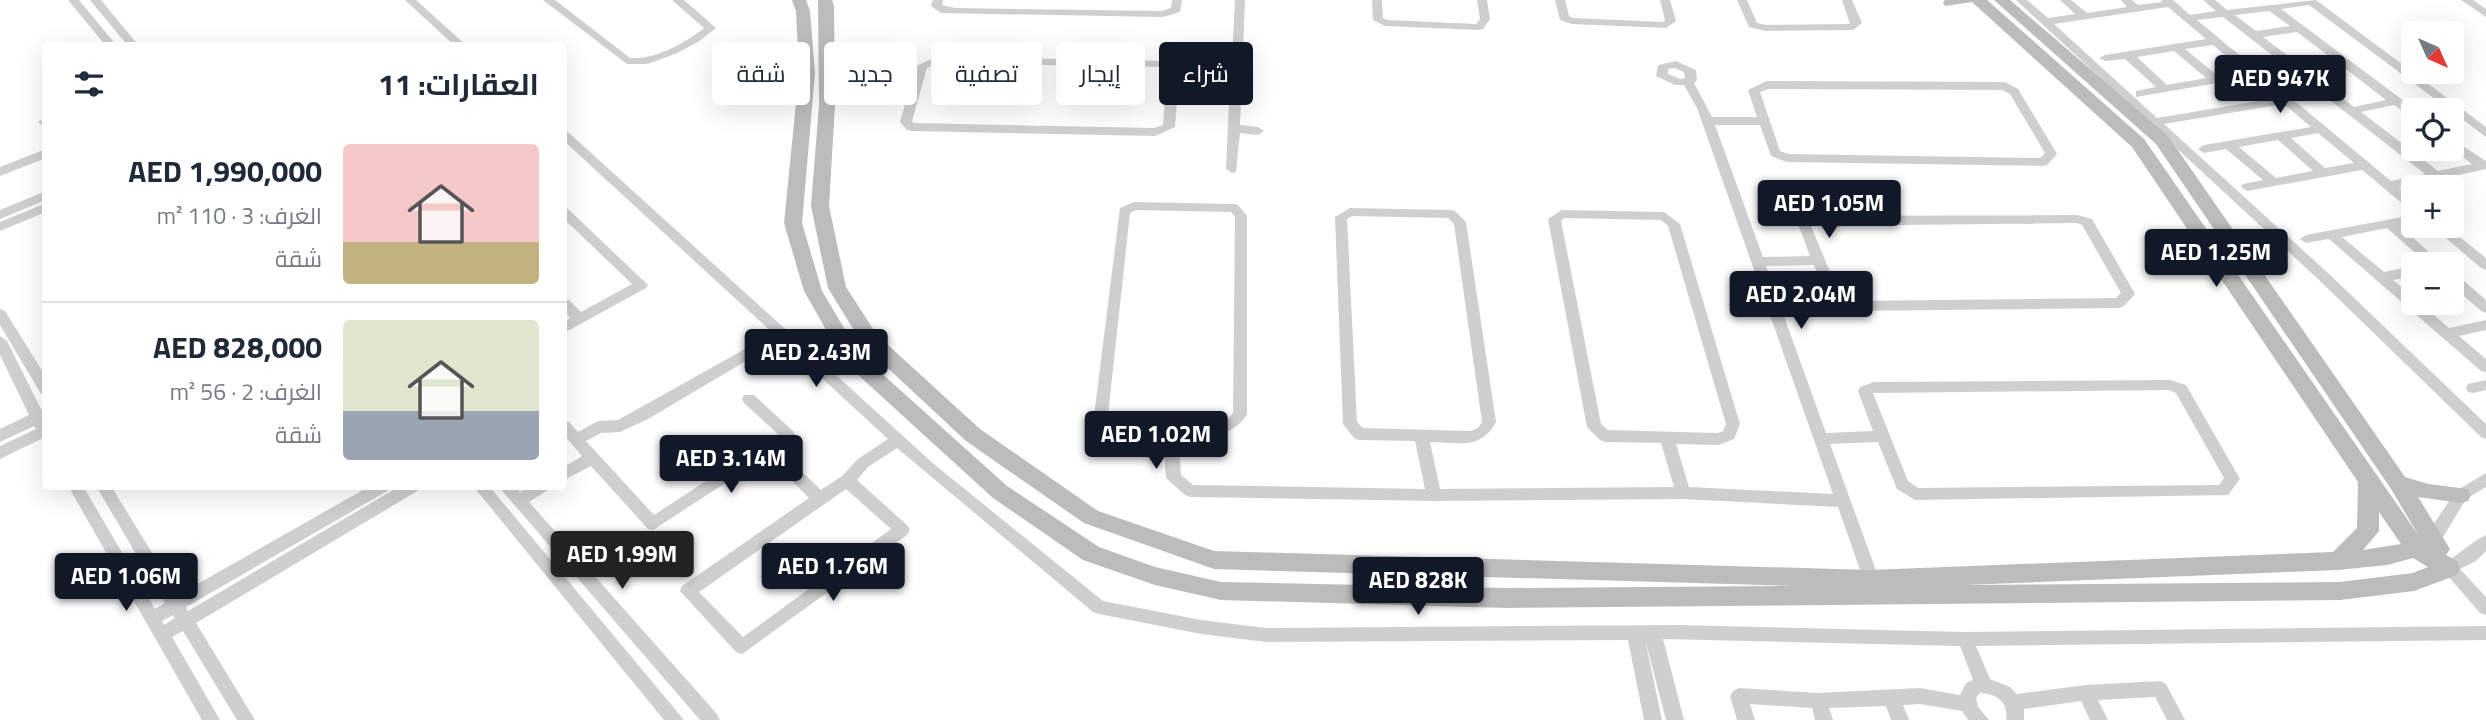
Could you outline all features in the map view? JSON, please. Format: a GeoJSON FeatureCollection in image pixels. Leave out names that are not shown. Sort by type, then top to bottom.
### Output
{"type":"FeatureCollection","features":[{"type":"Feature","properties":{"kind":"street"},"geometry":{"type":"LineString","coordinates":[[73,0],[108,42]]}},
{"type":"Feature","properties":{"kind":"street"},"geometry":{"type":"LineString","coordinates":[[95,0],[131,42]]}},
{"type":"Feature","properties":{"kind":"street"},"geometry":{"type":"LineString","coordinates":[[410,0],[457,42]]}},
{"type":"Feature","properties":{"kind":"street"},"geometry":{"type":"LineString","coordinates":[[548,0],[633,63],[649,61],[668,53],[711,28],[677,0]]}},
{"type":"Feature","properties":{"kind":"street"},"geometry":{"type":"LineString","coordinates":[[799,0],[803,11],[807,74],[793,223],[813,291],[852,358],[1000,492],[1091,554],[1155,576],[1221,592],[1507,598],[1874,587],[2388,558],[2425,544],[2461,495],[2486,478]]}},
{"type":"Feature","properties":{"kind":"street"},"geometry":{"type":"LineString","coordinates":[[825,0],[827,105],[820,206],[838,288],[870,340],[973,435],[1091,517],[1214,560],[1874,587],[2340,591],[2414,582],[2449,568],[2470,556],[2486,541]]}},
{"type":"Feature","properties":{"kind":"street"},"geometry":{"type":"LineString","coordinates":[[938,0],[936,6],[941,10],[955,11],[1163,14],[1176,10],[1177,0]]}},
{"type":"Feature","properties":{"kind":"street"},"geometry":{"type":"LineString","coordinates":[[1238,42],[1240,0]]}},
{"type":"Feature","properties":{"kind":"street"},"geometry":{"type":"LineString","coordinates":[[1377,0],[1378,20],[1385,23],[1479,27],[1485,19],[1482,0]]}},
{"type":"Feature","properties":{"kind":"street"},"geometry":{"type":"LineString","coordinates":[[1560,0],[1564,18],[1572,21],[1666,25],[1671,21],[1671,17],[1665,0]]}},
{"type":"Feature","properties":{"kind":"street"},"geometry":{"type":"LineString","coordinates":[[1742,0],[1753,25],[1766,28],[1853,27],[1857,23],[1847,0]]}},
{"type":"Feature","properties":{"kind":"street"},"geometry":{"type":"LineString","coordinates":[[1950,2],[1966,0]]}},
{"type":"Feature","properties":{"kind":"street"},"geometry":{"type":"LineString","coordinates":[[1979,0],[2138,143],[2368,483],[2486,608]]}},
{"type":"Feature","properties":{"kind":"street"},"geometry":{"type":"LineString","coordinates":[[2001,0],[2162,140],[2398,483],[2425,544]]}},
{"type":"Feature","properties":{"kind":"street"},"geometry":{"type":"LineString","coordinates":[[2021,0],[2323,276],[2486,433]]}},
{"type":"Feature","properties":{"kind":"street"},"geometry":{"type":"LineString","coordinates":[[2065,0],[2085,17]]}},
{"type":"Feature","properties":{"kind":"street"},"geometry":{"type":"LineString","coordinates":[[2126,0],[2136,9]]}},
{"type":"Feature","properties":{"kind":"street"},"geometry":{"type":"LineString","coordinates":[[2208,0],[2351,111],[2401,143]]}},
{"type":"Feature","properties":{"kind":"street"},"geometry":{"type":"LineString","coordinates":[[2466,0],[2486,14]]}},
{"type":"Feature","properties":{"kind":"street"},"geometry":{"type":"LineString","coordinates":[[2189,18],[2310,1],[2486,133]]}},
{"type":"Feature","properties":{"kind":"street"},"geometry":{"type":"LineString","coordinates":[[2046,22],[2136,9],[2164,2],[2189,18],[2401,196]]}},
{"type":"Feature","properties":{"kind":"street"},"geometry":{"type":"LineString","coordinates":[[2271,7],[2401,104]]}},
{"type":"Feature","properties":{"kind":"street"},"geometry":{"type":"LineString","coordinates":[[2254,36],[2300,28]]}},
{"type":"Feature","properties":{"kind":"street"},"geometry":{"type":"LineString","coordinates":[[2105,58],[2216,41]]}},
{"type":"Feature","properties":{"kind":"street"},"geometry":{"type":"LineString","coordinates":[[2176,47],[2215,80]]}},
{"type":"Feature","properties":{"kind":"street"},"geometry":{"type":"LineString","coordinates":[[2128,55],[2165,89]]}},
{"type":"Feature","properties":{"kind":"street"},"geometry":{"type":"LineString","coordinates":[[937,61],[1167,64],[1173,68],[1171,97],[1169,127],[1155,132],[927,129],[911,127],[906,122],[922,66],[937,61]]}},
{"type":"Feature","properties":{"kind":"street"},"geometry":{"type":"LineString","coordinates":[[2297,69],[2344,62]]}},
{"type":"Feature","properties":{"kind":"street"},"geometry":{"type":"LineString","coordinates":[[2140,94],[2256,73]]}},
{"type":"Feature","properties":{"kind":"street"},"geometry":{"type":"LineString","coordinates":[[1688,82],[1708,121],[1874,587]]}},
{"type":"Feature","properties":{"kind":"street"},"geometry":{"type":"LineString","coordinates":[[1767,85],[2005,86],[2014,92],[2051,154],[2043,162],[1787,158],[1775,153],[1763,121],[1754,90],[1767,85]]}},
{"type":"Feature","properties":{"kind":"street"},"geometry":{"type":"LineString","coordinates":[[2157,122],[2287,100]]}},
{"type":"Feature","properties":{"kind":"street"},"geometry":{"type":"LineString","coordinates":[[2351,111],[2397,101]]}},
{"type":"Feature","properties":{"kind":"street"},"geometry":{"type":"LineString","coordinates":[[1231,169],[1235,105]]}},
{"type":"Feature","properties":{"kind":"street"},"geometry":{"type":"LineString","coordinates":[[1708,121],[1763,121]]}},
{"type":"Feature","properties":{"kind":"street"},"geometry":{"type":"LineString","coordinates":[[1233,128],[1258,131]]}},
{"type":"Feature","properties":{"kind":"street"},"geometry":{"type":"LineString","coordinates":[[2204,149],[2322,129]]}},
{"type":"Feature","properties":{"kind":"street"},"geometry":{"type":"LineString","coordinates":[[2281,136],[2323,173]]}},
{"type":"Feature","properties":{"kind":"street"},"geometry":{"type":"LineString","coordinates":[[2229,145],[2273,182]]}},
{"type":"Feature","properties":{"kind":"street"},"geometry":{"type":"LineString","coordinates":[[570,149],[930,469],[1099,607],[1201,627],[1266,635],[1653,633],[1965,639],[2486,633]]}},
{"type":"Feature","properties":{"kind":"street"},"geometry":{"type":"LineString","coordinates":[[2464,152],[2484,166]]}},
{"type":"Feature","properties":{"kind":"street"},"geometry":{"type":"LineString","coordinates":[[0,172],[42,155]]}},
{"type":"Feature","properties":{"kind":"street"},"geometry":{"type":"LineString","coordinates":[[2421,161],[2435,175]]}},
{"type":"Feature","properties":{"kind":"street"},"geometry":{"type":"LineString","coordinates":[[2248,187],[2365,165]]}},
{"type":"Feature","properties":{"kind":"street"},"geometry":{"type":"LineString","coordinates":[[2441,175],[2484,166]]}},
{"type":"Feature","properties":{"kind":"street"},"geometry":{"type":"LineString","coordinates":[[2389,186],[2401,183]]}},
{"type":"Feature","properties":{"kind":"street"},"geometry":{"type":"LineString","coordinates":[[0,215],[42,197]]}},
{"type":"Feature","properties":{"kind":"street"},"geometry":{"type":"LineString","coordinates":[[1134,206],[1234,208],[1243,221],[1240,414],[1232,424],[1222,429],[1170,427],[1108,426],[1101,416],[1124,211],[1134,206]]}},
{"type":"Feature","properties":{"kind":"street"},"geometry":{"type":"LineString","coordinates":[[0,227],[42,209]]}},
{"type":"Feature","properties":{"kind":"street"},"geometry":{"type":"LineString","coordinates":[[1350,212],[1451,214],[1462,227],[1489,422],[1483,432],[1473,437],[1421,435],[1359,434],[1350,424],[1341,217],[1350,212]]}},
{"type":"Feature","properties":{"kind":"street"},"geometry":{"type":"LineString","coordinates":[[567,215],[641,285],[567,326]]}},
{"type":"Feature","properties":{"kind":"street"},"geometry":{"type":"LineString","coordinates":[[1556,216],[1664,216],[1677,229],[1733,424],[1729,435],[1719,439],[1667,438],[1605,436],[1594,427],[1554,219],[1556,216]]}},
{"type":"Feature","properties":{"kind":"street"},"geometry":{"type":"LineString","coordinates":[[2077,219],[2087,222],[2128,294],[2119,303],[1845,306],[1835,299],[1819,260],[1804,224],[1813,220],[2077,219]]}},
{"type":"Feature","properties":{"kind":"street"},"geometry":{"type":"LineString","coordinates":[[2306,239],[2401,221]]}},
{"type":"Feature","properties":{"kind":"street"},"geometry":{"type":"LineString","coordinates":[[2389,223],[2422,252]]}},
{"type":"Feature","properties":{"kind":"street"},"geometry":{"type":"LineString","coordinates":[[2332,234],[2486,366]]}},
{"type":"Feature","properties":{"kind":"street"},"geometry":{"type":"LineString","coordinates":[[2453,238],[2486,265]]}},
{"type":"Feature","properties":{"kind":"street"},"geometry":{"type":"LineString","coordinates":[[1757,262],[1819,260]]}},
{"type":"Feature","properties":{"kind":"street"},"geometry":{"type":"LineString","coordinates":[[2382,277],[2401,273]]}},
{"type":"Feature","properties":{"kind":"street"},"geometry":{"type":"LineString","coordinates":[[2464,289],[2486,308]]}},
{"type":"Feature","properties":{"kind":"street"},"geometry":{"type":"LineString","coordinates":[[567,306],[579,319]]}},
{"type":"Feature","properties":{"kind":"street"},"geometry":{"type":"LineString","coordinates":[[0,314],[42,383]]}},
{"type":"Feature","properties":{"kind":"street"},"geometry":{"type":"LineString","coordinates":[[2446,333],[2486,325]]}},
{"type":"Feature","properties":{"kind":"street"},"geometry":{"type":"LineString","coordinates":[[0,341],[42,423]]}},
{"type":"Feature","properties":{"kind":"street"},"geometry":{"type":"LineString","coordinates":[[567,470],[585,449],[598,427],[620,426],[643,415],[763,344]]}},
{"type":"Feature","properties":{"kind":"street"},"geometry":{"type":"LineString","coordinates":[[2170,385],[2181,389],[2232,479],[2223,491],[1915,494],[1902,485],[1883,436],[1864,391],[1874,387],[2170,385]]}},
{"type":"Feature","properties":{"kind":"street"},"geometry":{"type":"LineString","coordinates":[[567,429],[653,524],[788,435],[749,399]]}},
{"type":"Feature","properties":{"kind":"street"},"geometry":{"type":"LineString","coordinates":[[0,436],[42,425]]}},
{"type":"Feature","properties":{"kind":"street"},"geometry":{"type":"LineString","coordinates":[[0,453],[42,426]]}},
{"type":"Feature","properties":{"kind":"street"},"geometry":{"type":"LineString","coordinates":[[1170,427],[1174,478],[1190,491],[1434,495],[1683,493],[1844,501]]}},
{"type":"Feature","properties":{"kind":"street"},"geometry":{"type":"LineString","coordinates":[[1421,435],[1434,495]]}},
{"type":"Feature","properties":{"kind":"street"},"geometry":{"type":"LineString","coordinates":[[1822,439],[1883,436]]}},
{"type":"Feature","properties":{"kind":"street"},"geometry":{"type":"LineString","coordinates":[[1667,438],[1683,493]]}},
{"type":"Feature","properties":{"kind":"street"},"geometry":{"type":"LineString","coordinates":[[847,480],[902,530],[742,647],[688,591],[847,480],[863,463],[898,440]]}},
{"type":"Feature","properties":{"kind":"street"},"geometry":{"type":"LineString","coordinates":[[768,448],[819,498]]}},
{"type":"Feature","properties":{"kind":"street"},"geometry":{"type":"LineString","coordinates":[[567,462],[585,449]]}},
{"type":"Feature","properties":{"kind":"street"},"geometry":{"type":"LineString","coordinates":[[2338,561],[2368,531],[2368,483]]}},
{"type":"Feature","properties":{"kind":"street"},"geometry":{"type":"LineString","coordinates":[[2398,483],[2428,492],[2461,495]]}},
{"type":"Feature","properties":{"kind":"street"},"geometry":{"type":"LineString","coordinates":[[77,490],[211,720]]}},
{"type":"Feature","properties":{"kind":"street"},"geometry":{"type":"LineString","coordinates":[[105,490],[246,720]]}},
{"type":"Feature","properties":{"kind":"street"},"geometry":{"type":"LineString","coordinates":[[151,619],[377,490]]}},
{"type":"Feature","properties":{"kind":"street"},"geometry":{"type":"LineString","coordinates":[[161,635],[407,490]]}},
{"type":"Feature","properties":{"kind":"street"},"geometry":{"type":"LineString","coordinates":[[483,490],[675,720]]}},
{"type":"Feature","properties":{"kind":"street"},"geometry":{"type":"LineString","coordinates":[[494,505],[516,492],[710,720]]}},
{"type":"Feature","properties":{"kind":"street"},"geometry":{"type":"LineString","coordinates":[[1635,633],[1653,720]]}},
{"type":"Feature","properties":{"kind":"street"},"geometry":{"type":"LineString","coordinates":[[1653,633],[1675,720]]}},
{"type":"Feature","properties":{"kind":"street"},"geometry":{"type":"LineString","coordinates":[[1965,639],[1984,685]]}},
{"type":"Feature","properties":{"kind":"street"},"geometry":{"type":"LineString","coordinates":[[1980,720],[1968,704],[1967,698],[1972,688],[1984,685],[2001,690],[2014,702],[2017,709],[2015,720]]}},
{"type":"Feature","properties":{"kind":"street"},"geometry":{"type":"LineString","coordinates":[[2014,702],[2086,693],[2160,690],[2176,720]]}},
{"type":"Feature","properties":{"kind":"street"},"geometry":{"type":"LineString","coordinates":[[2086,693],[2099,720]]}},
{"type":"Feature","properties":{"kind":"street"},"geometry":{"type":"LineString","coordinates":[[1746,720],[1739,696],[1818,701],[1920,696],[1968,704]]}},
{"type":"Feature","properties":{"kind":"street"},"geometry":{"type":"LineString","coordinates":[[1892,698],[1900,720]]}},
{"type":"Feature","properties":{"kind":"street"},"geometry":{"type":"LineString","coordinates":[[1818,701],[1824,720]]}}]}
